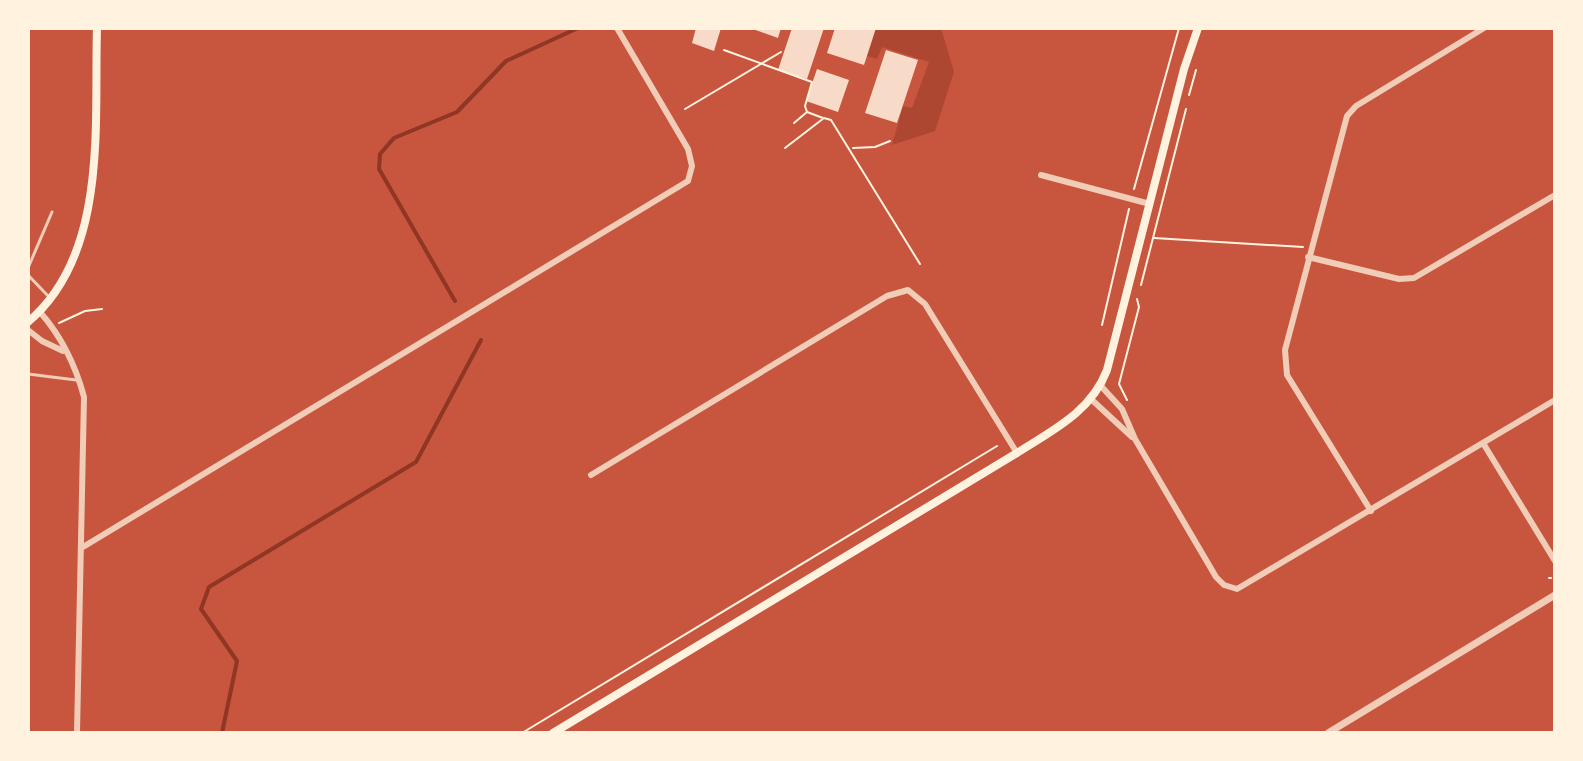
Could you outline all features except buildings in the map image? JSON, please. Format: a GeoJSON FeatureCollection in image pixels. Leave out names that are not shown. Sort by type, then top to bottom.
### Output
{"type":"FeatureCollection","features":[{"type":"Feature","properties":{"kind":"main road"},"geometry":{"type":"LineString","coordinates":[[28,322],[50,298],[75,254],[86,217],[92,173],[97,28]]}},
{"type":"Feature","properties":{"kind":"main road"},"geometry":{"type":"LineString","coordinates":[[553,733],[1017,453],[1061,425],[1092,400],[1101,386],[1198,28]]}},
{"type":"Feature","properties":{"kind":"street"},"geometry":{"type":"LineString","coordinates":[[83,547],[688,181],[692,166],[688,149],[617,28]]}},
{"type":"Feature","properties":{"kind":"street"},"geometry":{"type":"LineString","coordinates":[[1371,511],[1285,370],[1285,350],[1350,112],[1484,28]]}},
{"type":"Feature","properties":{"kind":"street"},"geometry":{"type":"LineString","coordinates":[[1041,175],[1150,204]]}},
{"type":"Feature","properties":{"kind":"street"},"geometry":{"type":"LineString","coordinates":[[1308,257],[1399,279],[1414,278],[1555,195]]}},
{"type":"Feature","properties":{"kind":"street"},"geometry":{"type":"LineString","coordinates":[[591,475],[887,296],[908,290],[925,304],[1017,453]]}},
{"type":"Feature","properties":{"kind":"street"},"geometry":{"type":"LineString","coordinates":[[40,312],[52,326],[79,380],[84,397],[77,733]]}},
{"type":"Feature","properties":{"kind":"street"},"geometry":{"type":"LineString","coordinates":[[28,330],[63,351]]}},
{"type":"Feature","properties":{"kind":"street"},"geometry":{"type":"LineString","coordinates":[[1101,386],[1122,409],[1135,439],[1216,577],[1226,587],[1245,588],[1555,400]]}},
{"type":"Feature","properties":{"kind":"street"},"geometry":{"type":"LineString","coordinates":[[1092,400],[1135,439]]}},
{"type":"Feature","properties":{"kind":"street"},"geometry":{"type":"LineString","coordinates":[[1483,443],[1555,561]]}},
{"type":"Feature","properties":{"kind":"street"},"geometry":{"type":"LineString","coordinates":[[1328,733],[1555,595]]}},
{"type":"Feature","properties":{"kind":"lane"},"geometry":{"type":"LineString","coordinates":[[28,268],[52,212]]}},
{"type":"Feature","properties":{"kind":"lane"},"geometry":{"type":"LineString","coordinates":[[28,275],[50,298]]}},
{"type":"Feature","properties":{"kind":"lane"},"geometry":{"type":"LineString","coordinates":[[28,374],[79,380]]}},
{"type":"Feature","properties":{"kind":"path"},"geometry":{"type":"LineString","coordinates":[[1134,190],[1179,28]]}},
{"type":"Feature","properties":{"kind":"path"},"geometry":{"type":"LineString","coordinates":[[724,50],[812,82],[807,112],[794,123]]}},
{"type":"Feature","properties":{"kind":"path"},"geometry":{"type":"LineString","coordinates":[[685,109],[781,52]]}},
{"type":"Feature","properties":{"kind":"path"},"geometry":{"type":"LineString","coordinates":[[1133,411],[1119,384],[1198,60]]}},
{"type":"Feature","properties":{"kind":"path"},"geometry":{"type":"LineString","coordinates":[[807,112],[831,120],[848,150],[875,147],[890,141]]}},
{"type":"Feature","properties":{"kind":"path"},"geometry":{"type":"LineString","coordinates":[[785,148],[824,118]]}},
{"type":"Feature","properties":{"kind":"path"},"geometry":{"type":"LineString","coordinates":[[851,148],[920,264]]}},
{"type":"Feature","properties":{"kind":"path"},"geometry":{"type":"LineString","coordinates":[[1102,325],[1129,207]]}},
{"type":"Feature","properties":{"kind":"path"},"geometry":{"type":"LineString","coordinates":[[1142,235],[1303,247]]}},
{"type":"Feature","properties":{"kind":"path"},"geometry":{"type":"LineString","coordinates":[[52,326],[85,311],[102,309]]}},
{"type":"Feature","properties":{"kind":"path"},"geometry":{"type":"LineString","coordinates":[[522,733],[997,446]]}},
{"type":"Feature","properties":{"kind":"shaded area"},"geometry":{"type":"Polygon","coordinates":[[[876,28],[941,28],[954,72],[935,131],[892,145],[903,106],[912,108],[929,62],[882,47],[877,59],[867,56],[876,28]]]}},
{"type":"Feature","properties":{"kind":"waterway"},"geometry":{"type":"LineString","coordinates":[[455,301],[379,169],[380,154],[394,138],[457,112],[506,61],[578,28]]}},
{"type":"Feature","properties":{"kind":"waterway"},"geometry":{"type":"LineString","coordinates":[[222,733],[237,661],[201,609],[209,587],[416,462],[481,340]]}}]}
